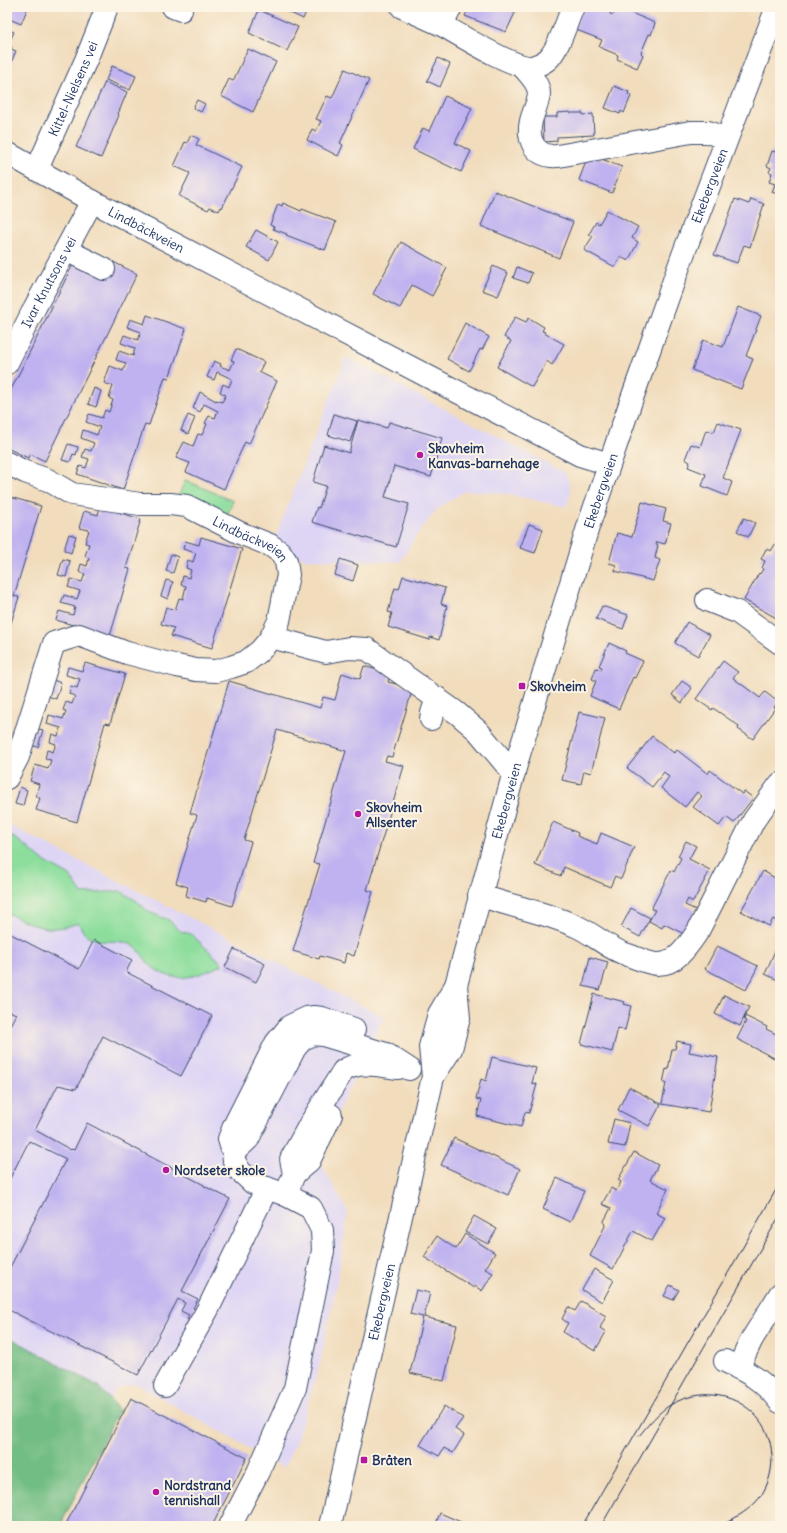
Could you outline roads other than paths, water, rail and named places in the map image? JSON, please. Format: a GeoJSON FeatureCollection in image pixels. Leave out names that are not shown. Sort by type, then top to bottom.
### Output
{"type":"FeatureCollection","features":[{"type":"Feature","properties":{"kind":"main road","name":"Kittel-Nielsens vei"},"geometry":{"type":"LineString","coordinates":[[37,169],[86,60],[107,7]]}},
{"type":"Feature","properties":{"kind":"main road"},"geometry":{"type":"LineString","coordinates":[[402,7],[447,16],[502,58],[522,66],[531,67],[541,64],[549,58],[558,45],[573,7]]}},
{"type":"Feature","properties":{"kind":"main road","name":"Ekebergveien"},"geometry":{"type":"LineString","coordinates":[[330,1526],[433,1077],[430,1047],[439,1014],[456,985],[479,895],[514,774],[574,574],[609,464],[726,138],[776,7]]}},
{"type":"Feature","properties":{"kind":"main road"},"geometry":{"type":"LineString","coordinates":[[522,66],[536,82],[539,94],[529,134],[531,142],[542,154],[552,156],[569,154],[696,131],[708,132],[726,138]]}},
{"type":"Feature","properties":{"kind":"main road","name":"Lindbäckveien"},"geometry":{"type":"LineString","coordinates":[[7,152],[92,201],[566,448],[580,455],[609,464]]}},
{"type":"Feature","properties":{"kind":"main road","name":"Ivar Knutsons vei"},"geometry":{"type":"LineString","coordinates":[[7,363],[35,307],[92,201]]}},
{"type":"Feature","properties":{"kind":"main road"},"geometry":{"type":"LineString","coordinates":[[66,250],[104,269]]}},
{"type":"Feature","properties":{"kind":"main road","name":"Lindbäckveien"},"geometry":{"type":"LineString","coordinates":[[7,778],[18,757],[54,643],[79,635],[127,653],[196,670],[216,670],[231,667],[246,662],[260,651],[271,637],[279,621],[288,575],[286,561],[280,552],[270,545],[240,533],[187,506],[170,504],[140,504],[72,494],[48,480],[26,472],[9,459]]}},
{"type":"Feature","properties":{"kind":"main road"},"geometry":{"type":"LineString","coordinates":[[707,600],[737,612],[780,643]]}},
{"type":"Feature","properties":{"kind":"main road"},"geometry":{"type":"LineString","coordinates":[[271,637],[326,652],[349,648],[367,649],[438,698],[478,731],[514,774]]}},
{"type":"Feature","properties":{"kind":"main road"},"geometry":{"type":"LineString","coordinates":[[432,720],[432,713],[438,698]]}},
{"type":"Feature","properties":{"kind":"main road"},"geometry":{"type":"LineString","coordinates":[[479,895],[521,909],[534,911],[578,927],[624,954],[657,964],[666,963],[678,956],[688,946],[698,930],[754,820],[780,784]]}},
{"type":"Feature","properties":{"kind":"main road"},"geometry":{"type":"LineString","coordinates":[[230,1526],[258,1472],[295,1388],[323,1251],[322,1230],[311,1208],[277,1191],[253,1183],[240,1171],[234,1161],[233,1153],[248,1139],[295,1048],[302,1040],[312,1034],[323,1035],[386,1054],[409,1069]]}},
{"type":"Feature","properties":{"kind":"main road"},"geometry":{"type":"LineString","coordinates":[[165,1386],[277,1191],[294,1174],[292,1160],[310,1124],[339,1076],[350,1066],[370,1064],[409,1069],[433,1077]]}},
{"type":"Feature","properties":{"kind":"main road"},"geometry":{"type":"LineString","coordinates":[[780,1294],[752,1339],[731,1364],[753,1375],[769,1389],[780,1402]]}},
{"type":"Feature","properties":{"kind":"tram line"},"geometry":{"type":"LineString","coordinates":[[582,1526],[780,1183]]}},
{"type":"Feature","properties":{"kind":"tram line"},"geometry":{"type":"LineString","coordinates":[[601,1526],[780,1215]]}},
{"type":"Feature","properties":{"kind":"tram line"},"geometry":{"type":"LineString","coordinates":[[639,1436],[663,1410],[672,1404],[691,1397],[709,1395],[727,1398],[743,1405],[757,1417],[766,1431],[771,1449],[771,1470],[769,1479],[759,1499],[752,1506],[720,1526]]}},
{"type":"Feature","properties":{"kind":"place","name":"Skovheim Kanvas-barnehage"},"geometry":{"type":"Point","coordinates":[420,455]}},
{"type":"Feature","properties":{"kind":"place","name":"Skovheim"},"geometry":{"type":"Point","coordinates":[522,686]}},
{"type":"Feature","properties":{"kind":"place","name":"Skovheim Allsenter"},"geometry":{"type":"Point","coordinates":[358,814]}},
{"type":"Feature","properties":{"kind":"place","name":"Nordseter skole"},"geometry":{"type":"Point","coordinates":[166,1170]}},
{"type":"Feature","properties":{"kind":"place","name":"Bråten"},"geometry":{"type":"Point","coordinates":[364,1460]}},
{"type":"Feature","properties":{"kind":"place","name":"Nordstrand tennishall"},"geometry":{"type":"Point","coordinates":[156,1492]}}]}
